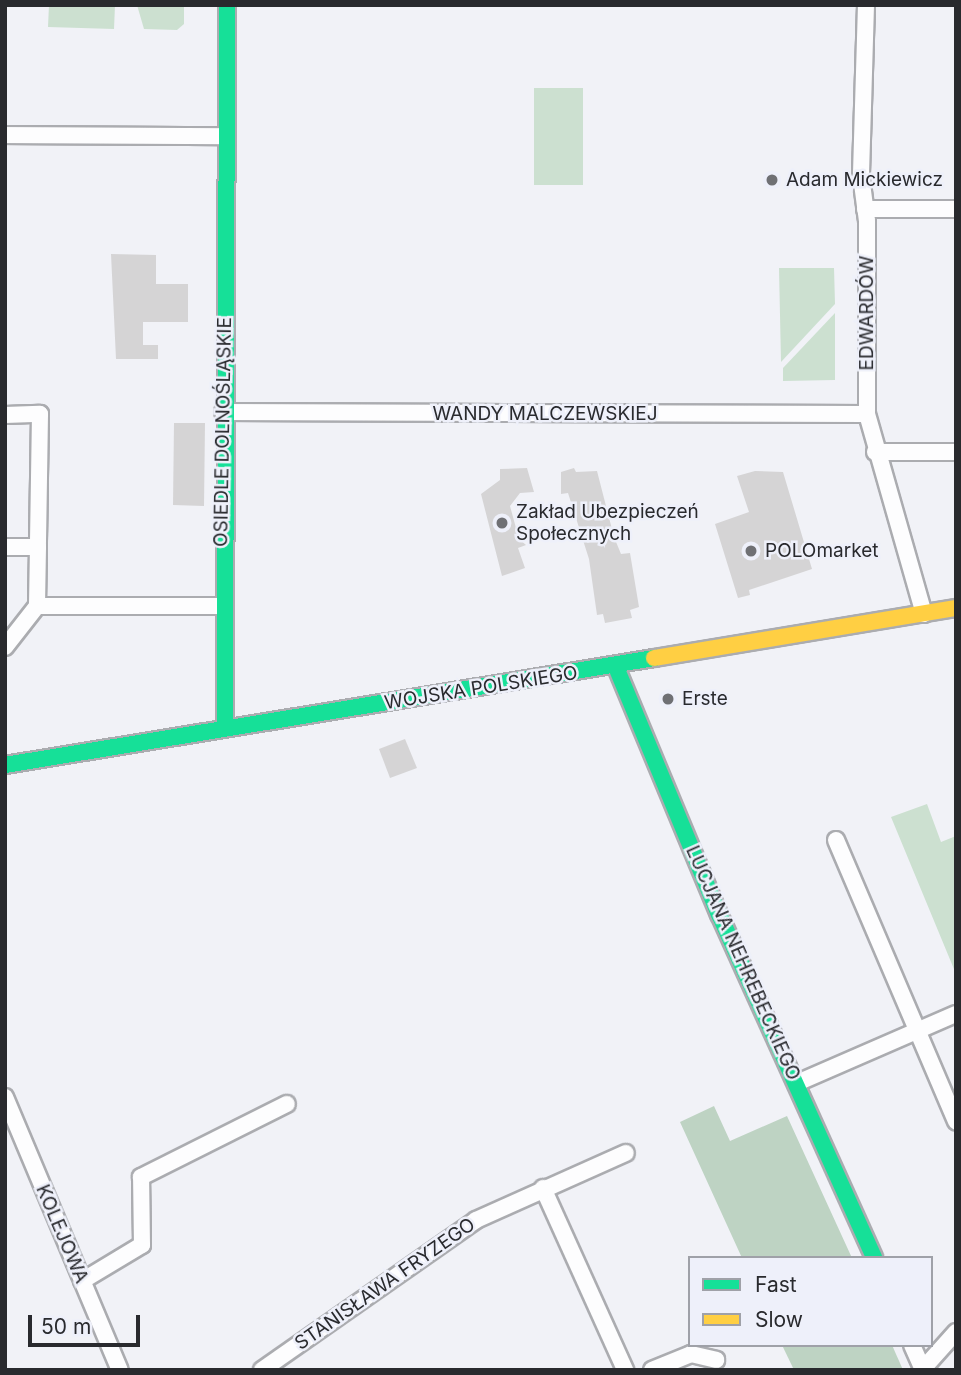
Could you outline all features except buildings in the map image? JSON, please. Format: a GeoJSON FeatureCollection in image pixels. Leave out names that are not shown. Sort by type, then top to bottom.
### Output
{"type":"FeatureCollection","features":[{"type":"Feature","properties":{"kind":"street","name":"OSIEDLE DOLNOŚLĄSKIE"},"geometry":{"type":"LineString","coordinates":[[225,727],[221,606],[227,5]]}},
{"type":"Feature","properties":{"kind":"street","name":"EDWARDÓW"},"geometry":{"type":"LineString","coordinates":[[866,5],[867,414],[874,452],[924,614]]}},
{"type":"Feature","properties":{"kind":"street"},"geometry":{"type":"LineString","coordinates":[[5,135],[225,136]]}},
{"type":"Feature","properties":{"kind":"street"},"geometry":{"type":"LineString","coordinates":[[865,209],[956,209]]}},
{"type":"Feature","properties":{"kind":"street","name":"WANDY MALCZEWSKIEJ"},"geometry":{"type":"LineString","coordinates":[[223,412],[867,414]]}},
{"type":"Feature","properties":{"kind":"street"},"geometry":{"type":"LineString","coordinates":[[5,415],[40,414],[37,607],[5,648]]}},
{"type":"Feature","properties":{"kind":"street"},"geometry":{"type":"LineString","coordinates":[[874,452],[956,452]]}},
{"type":"Feature","properties":{"kind":"street"},"geometry":{"type":"LineString","coordinates":[[5,547],[38,547]]}},
{"type":"Feature","properties":{"kind":"street"},"geometry":{"type":"LineString","coordinates":[[37,607],[221,606]]}},
{"type":"Feature","properties":{"kind":"street","name":"WOJSKA POLSKIEGO"},"geometry":{"type":"LineString","coordinates":[[5,765],[225,727],[617,667],[956,608]]}},
{"type":"Feature","properties":{"kind":"street","name":"LUCJANA NEHREBECKIEGO"},"geometry":{"type":"LineString","coordinates":[[617,667],[655,768],[873,1256]]}},
{"type":"Feature","properties":{"kind":"street"},"geometry":{"type":"LineString","coordinates":[[836,840],[956,1122]]}},
{"type":"Feature","properties":{"kind":"street"},"geometry":{"type":"LineString","coordinates":[[797,1083],[956,1014]]}},
{"type":"Feature","properties":{"kind":"street","name":"KOLEJOWA"},"geometry":{"type":"LineString","coordinates":[[5,1097],[120,1370]]}},
{"type":"Feature","properties":{"kind":"street"},"geometry":{"type":"LineString","coordinates":[[82,1281],[142,1245],[141,1177],[287,1104]]}},
{"type":"Feature","properties":{"kind":"street","name":"STANISŁAWA FRYZEGO"},"geometry":{"type":"LineString","coordinates":[[262,1370],[451,1235],[543,1188],[626,1153]]}},
{"type":"Feature","properties":{"kind":"street"},"geometry":{"type":"LineString","coordinates":[[543,1188],[625,1370]]}},
{"type":"Feature","properties":{"kind":"street"},"geometry":{"type":"LineString","coordinates":[[913,1347],[923,1370],[956,1332]]}},
{"type":"Feature","properties":{"kind":"street"},"geometry":{"type":"LineString","coordinates":[[652,1370],[691,1354],[716,1360]]}},
{"type":"Feature","properties":{"kind":"green space"},"geometry":{"type":"Polygon","coordinates":[[[49,5],[115,5],[114,29],[48,27],[49,5]]]}},
{"type":"Feature","properties":{"kind":"green space"},"geometry":{"type":"Polygon","coordinates":[[[137,5],[184,5],[184,24],[177,30],[144,29],[137,5]]]}},
{"type":"Feature","properties":{"kind":"green space"},"geometry":{"type":"Polygon","coordinates":[[[534,88],[583,88],[583,185],[534,185],[534,88]]]}},
{"type":"Feature","properties":{"kind":"green space"},"geometry":{"type":"Polygon","coordinates":[[[779,268],[834,268],[835,304],[781,362],[779,268]]]}},
{"type":"Feature","properties":{"kind":"green space"},"geometry":{"type":"Polygon","coordinates":[[[835,313],[835,380],[783,381],[783,368],[835,313]]]}},
{"type":"Feature","properties":{"kind":"green space"},"geometry":{"type":"Polygon","coordinates":[[[927,804],[941,842],[956,836],[956,974],[891,817],[927,804]]]}},
{"type":"Feature","properties":{"kind":"green space"},"geometry":{"type":"Polygon","coordinates":[[[714,1106],[730,1141],[787,1116],[851,1256],[741,1256],[680,1122],[714,1106]]]}},
{"type":"Feature","properties":{"kind":"green space"},"geometry":{"type":"Polygon","coordinates":[[[783,1347],[893,1347],[903,1370],[794,1370],[783,1347]]]}},
{"type":"Feature","properties":{"kind":"traffic: fast"},"geometry":{"type":"LineString","coordinates":[[225,727],[227,5]]}},
{"type":"Feature","properties":{"kind":"traffic: fast"},"geometry":{"type":"LineString","coordinates":[[5,765],[654,658]]}},
{"type":"Feature","properties":{"kind":"traffic: fast"},"geometry":{"type":"LineString","coordinates":[[616,667],[719,914],[873,1256]]}},
{"type":"Feature","properties":{"kind":"traffic: slow"},"geometry":{"type":"LineString","coordinates":[[654,658],[956,608]]}},
{"type":"Feature","properties":{"kind":"place","name":"Adam Mickiewicz"},"geometry":{"type":"Point","coordinates":[772,180]}},
{"type":"Feature","properties":{"kind":"place","name":"Zakład Ubezpieczeń Społecznych"},"geometry":{"type":"Point","coordinates":[502,523]}},
{"type":"Feature","properties":{"kind":"place","name":"POLOmarket"},"geometry":{"type":"Point","coordinates":[751,551]}},
{"type":"Feature","properties":{"kind":"place","name":"Erste"},"geometry":{"type":"Point","coordinates":[668,699]}}]}
